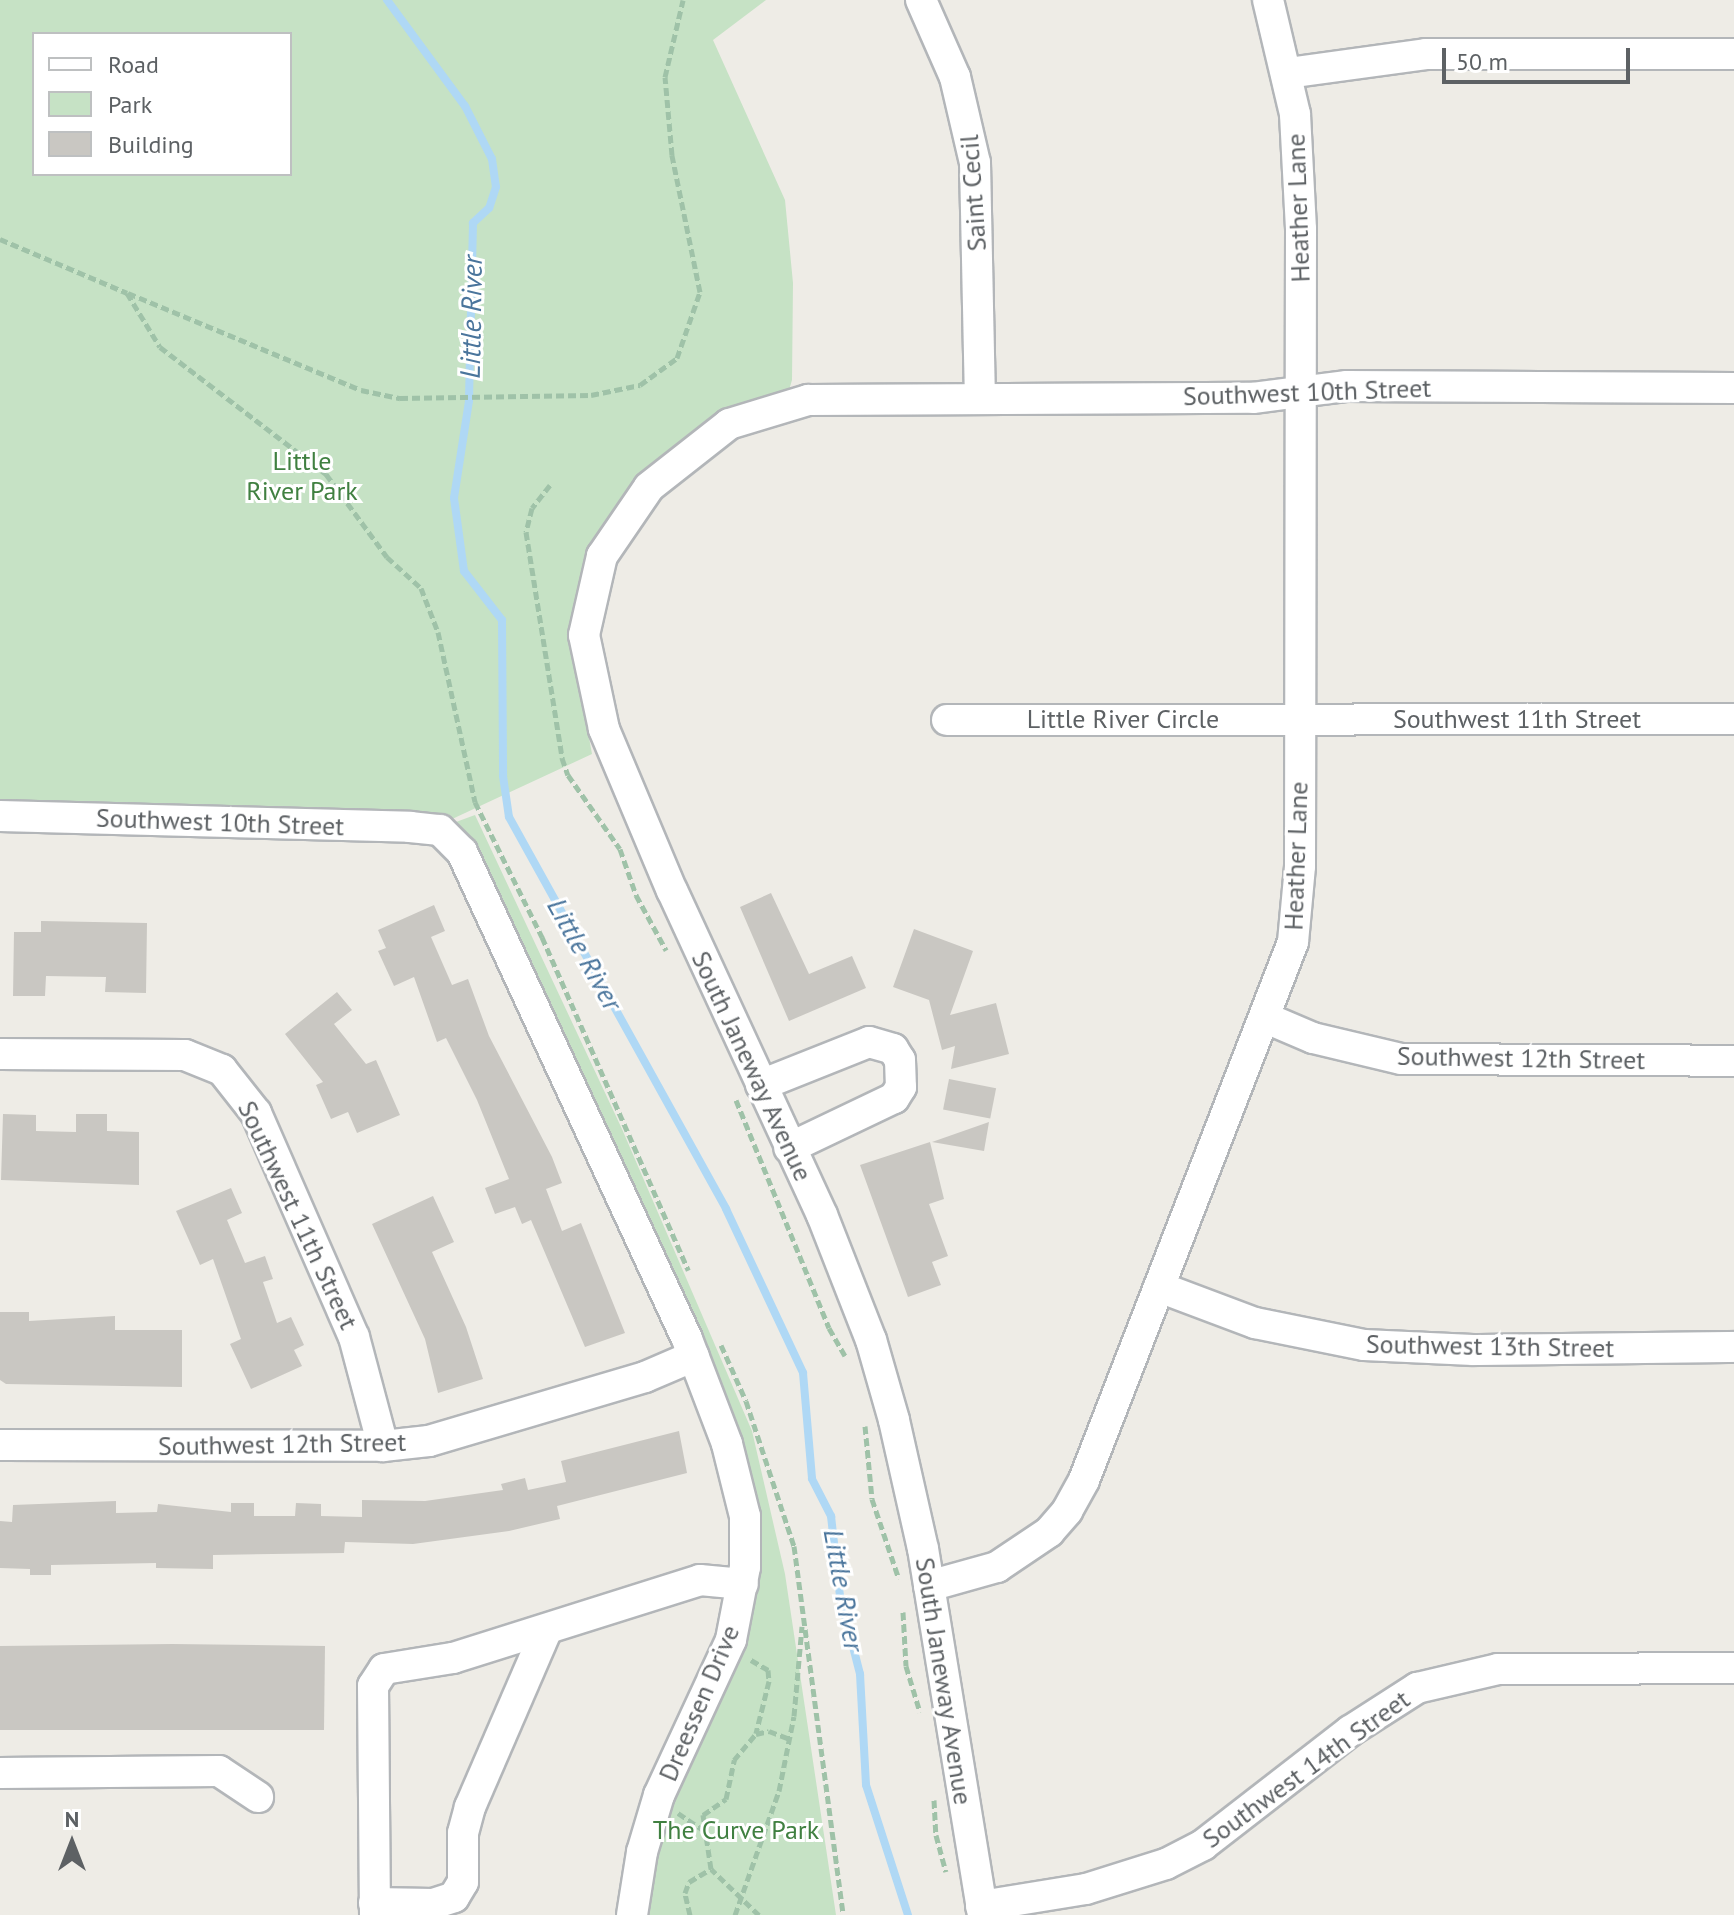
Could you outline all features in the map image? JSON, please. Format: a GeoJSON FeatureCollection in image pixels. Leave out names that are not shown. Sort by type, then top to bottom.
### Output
{"type":"FeatureCollection","features":[{"type":"Feature","properties":{"kind":"street","name":"Saint Cecil"},"geometry":{"type":"LineString","coordinates":[[921,0],[955,77],[975,163],[980,396]]}},
{"type":"Feature","properties":{"kind":"street","name":"Heather Lane"},"geometry":{"type":"LineString","coordinates":[[915,1586],[997,1567],[1049,1532],[1067,1511],[1084,1480],[1266,1018],[1297,922],[1300,180],[1288,73],[1268,0]]}},
{"type":"Feature","properties":{"kind":"street"},"geometry":{"type":"LineString","coordinates":[[1288,73],[1439,53],[1734,54]]}},
{"type":"Feature","properties":{"kind":"street","name":"Southwest 10th Street"},"geometry":{"type":"LineString","coordinates":[[881,397],[1253,398],[1347,386],[1734,388]]}},
{"type":"Feature","properties":{"kind":"street","name":"South Janeway Avenue"},"geometry":{"type":"LineString","coordinates":[[881,397],[808,400],[729,424],[661,478],[602,556],[584,635],[604,729],[871,1340],[894,1420],[915,1586],[982,1910]]}},
{"type":"Feature","properties":{"kind":"street","name":"Southwest 11th Street"},"geometry":{"type":"LineString","coordinates":[[1300,719],[1734,719]]}},
{"type":"Feature","properties":{"kind":"street","name":"Little River Circle"},"geometry":{"type":"LineString","coordinates":[[947,720],[1300,719]]}},
{"type":"Feature","properties":{"kind":"street","name":"Southwest 10th Street"},"geometry":{"type":"LineString","coordinates":[[0,816],[440,830],[469,865],[694,1356]]}},
{"type":"Feature","properties":{"kind":"street","name":"Southwest 12th Street"},"geometry":{"type":"LineString","coordinates":[[1266,1018],[1313,1038],[1401,1059],[1734,1061]]}},
{"type":"Feature","properties":{"kind":"street"},"geometry":{"type":"LineString","coordinates":[[761,1085],[869,1042],[893,1049],[900,1060],[901,1087],[894,1098],[789,1148]]}},
{"type":"Feature","properties":{"kind":"street","name":"Southwest 11th Street"},"geometry":{"type":"LineString","coordinates":[[0,1054],[185,1055],[203,1059],[232,1080],[256,1113],[354,1337],[383,1446]]}},
{"type":"Feature","properties":{"kind":"street","name":"Southwest 13th Street"},"geometry":{"type":"LineString","coordinates":[[1159,1287],[1255,1323],[1364,1345],[1473,1350],[1734,1347]]}},
{"type":"Feature","properties":{"kind":"street"},"geometry":{"type":"LineString","coordinates":[[546,1631],[470,1807],[463,1833],[463,1882],[454,1897],[433,1904],[374,1909],[373,1686],[384,1669],[453,1658],[700,1580],[743,1584],[745,1516],[727,1444],[694,1356]]}},
{"type":"Feature","properties":{"kind":"street","name":"Southwest 12th Street"},"geometry":{"type":"LineString","coordinates":[[0,1445],[383,1446],[458,1434],[694,1356]]}},
{"type":"Feature","properties":{"kind":"street","name":"Dreessen Drive"},"geometry":{"type":"LineString","coordinates":[[632,1915],[642,1852],[659,1795],[731,1640],[743,1584]]}},
{"type":"Feature","properties":{"kind":"street","name":"Southwest 14th Street"},"geometry":{"type":"LineString","coordinates":[[982,1910],[1086,1889],[1166,1864],[1215,1837],[1350,1731],[1417,1688],[1498,1669],[1734,1668]]}},
{"type":"Feature","properties":{"kind":"street"},"geometry":{"type":"LineString","coordinates":[[0,1773],[219,1771],[258,1797]]}},
{"type":"Feature","properties":{"kind":"path"},"geometry":{"type":"LineString","coordinates":[[127,293],[361,390],[400,398],[591,395],[640,385],[677,358],[700,292],[672,155],[665,77],[683,0]]}},
{"type":"Feature","properties":{"kind":"path"},"geometry":{"type":"LineString","coordinates":[[550,485],[532,508],[526,532],[562,758],[568,775],[620,849],[636,895],[673,961]]}},
{"type":"Feature","properties":{"kind":"path"},"geometry":{"type":"LineString","coordinates":[[729,1084],[829,1328],[849,1362]]}},
{"type":"Feature","properties":{"kind":"path"},"geometry":{"type":"LineString","coordinates":[[865,1419],[870,1490],[915,1586]]}},
{"type":"Feature","properties":{"kind":"path"},"geometry":{"type":"LineString","coordinates":[[903,1603],[906,1666],[924,1723]]}},
{"type":"Feature","properties":{"kind":"path"},"geometry":{"type":"LineString","coordinates":[[735,1915],[779,1791],[790,1739],[803,1609]]}},
{"type":"Feature","properties":{"kind":"path"},"geometry":{"type":"LineString","coordinates":[[747,1660],[760,1662],[769,1681],[756,1734],[734,1760],[732,1789],[703,1815],[702,1829],[711,1869],[759,1915]]}},
{"type":"Feature","properties":{"kind":"path"},"geometry":{"type":"LineString","coordinates":[[756,1734],[769,1731],[790,1739]]}},
{"type":"Feature","properties":{"kind":"path"},"geometry":{"type":"LineString","coordinates":[[934,1791],[936,1835],[947,1877]]}},
{"type":"Feature","properties":{"kind":"path"},"geometry":{"type":"LineString","coordinates":[[677,1812],[702,1829]]}},
{"type":"Feature","properties":{"kind":"path"},"geometry":{"type":"LineString","coordinates":[[690,1915],[685,1893],[689,1882],[711,1869]]}},
{"type":"Feature","properties":{"kind":"green space","name":"Little River Park"},"geometry":{"type":"Polygon","coordinates":[[[0,0],[766,0],[713,40],[785,200],[793,283],[792,380],[787,397],[605,522],[570,633],[592,754],[450,820],[0,803],[0,0]]]}},
{"type":"Feature","properties":{"kind":"green space","name":"The Curve Park"},"geometry":{"type":"Polygon","coordinates":[[[475,815],[622,1129],[752,1431],[785,1574],[836,1915],[632,1915],[714,1663],[732,1568],[727,1481],[712,1407],[445,826],[475,815]]]}},
{"type":"Feature","properties":{"kind":"building"},"geometry":{"type":"Polygon","coordinates":[[[771,893],[809,974],[852,956],[866,988],[789,1021],[740,907],[771,893]]]}},
{"type":"Feature","properties":{"kind":"building"},"geometry":{"type":"Polygon","coordinates":[[[434,905],[445,931],[431,937],[452,985],[468,979],[489,1036],[552,1157],[562,1183],[546,1189],[562,1231],[581,1223],[625,1333],[585,1347],[531,1220],[522,1224],[515,1207],[495,1214],[485,1188],[509,1179],[477,1100],[446,1038],[437,1042],[414,977],[394,986],[378,951],[386,948],[378,930],[434,905]]]}},
{"type":"Feature","properties":{"kind":"building"},"geometry":{"type":"Polygon","coordinates":[[[41,921],[147,923],[146,993],[105,992],[106,977],[46,976],[45,996],[13,996],[14,932],[41,932],[41,921]]]}},
{"type":"Feature","properties":{"kind":"building"},"geometry":{"type":"Polygon","coordinates":[[[914,929],[973,951],[950,1015],[996,1003],[1009,1054],[951,1069],[955,1046],[942,1050],[929,1000],[893,987],[914,929]]]}},
{"type":"Feature","properties":{"kind":"building"},"geometry":{"type":"Polygon","coordinates":[[[337,992],[352,1010],[334,1024],[366,1064],[376,1060],[400,1115],[357,1133],[348,1112],[331,1119],[316,1085],[323,1082],[285,1034],[337,992]]]}},
{"type":"Feature","properties":{"kind":"building"},"geometry":{"type":"Polygon","coordinates":[[[949,1079],[996,1088],[990,1119],[943,1109],[949,1079]]]}},
{"type":"Feature","properties":{"kind":"building"},"geometry":{"type":"Polygon","coordinates":[[[3,1114],[36,1115],[36,1131],[76,1132],[76,1114],[107,1114],[107,1131],[139,1132],[139,1185],[1,1180],[3,1114]]]}},
{"type":"Feature","properties":{"kind":"building"},"geometry":{"type":"Polygon","coordinates":[[[989,1122],[984,1151],[932,1142],[989,1122]]]}},
{"type":"Feature","properties":{"kind":"building"},"geometry":{"type":"Polygon","coordinates":[[[930,1142],[944,1199],[929,1204],[948,1256],[932,1262],[941,1285],[908,1297],[860,1165],[930,1142]]]}},
{"type":"Feature","properties":{"kind":"building"},"geometry":{"type":"Polygon","coordinates":[[[231,1188],[242,1213],[227,1220],[245,1263],[265,1256],[273,1279],[263,1282],[277,1323],[291,1317],[304,1345],[294,1350],[302,1366],[251,1389],[230,1344],[241,1339],[213,1259],[200,1265],[176,1211],[231,1188]]]}},
{"type":"Feature","properties":{"kind":"building"},"geometry":{"type":"Polygon","coordinates":[[[433,1196],[454,1242],[432,1252],[466,1327],[483,1379],[438,1393],[425,1339],[372,1224],[433,1196]]]}},
{"type":"Feature","properties":{"kind":"building"},"geometry":{"type":"Polygon","coordinates":[[[0,1312],[29,1312],[29,1321],[115,1316],[115,1330],[182,1330],[182,1387],[6,1384],[0,1380],[0,1312]]]}},
{"type":"Feature","properties":{"kind":"building"},"geometry":{"type":"Polygon","coordinates":[[[679,1431],[687,1473],[557,1506],[560,1519],[509,1531],[413,1544],[345,1542],[344,1553],[213,1555],[213,1569],[156,1568],[156,1563],[51,1565],[51,1575],[30,1575],[30,1569],[0,1568],[0,1521],[12,1522],[13,1505],[116,1501],[116,1513],[157,1512],[158,1504],[231,1512],[231,1503],[254,1503],[254,1516],[295,1516],[296,1503],[321,1504],[321,1516],[362,1517],[362,1500],[425,1501],[503,1490],[501,1484],[525,1478],[528,1490],[566,1482],[561,1461],[679,1431]]]}},
{"type":"Feature","properties":{"kind":"building"},"geometry":{"type":"Polygon","coordinates":[[[0,1646],[325,1646],[324,1730],[0,1730],[0,1646]]]}},
{"type":"Feature","properties":{"kind":"waterway","name":"Little River"},"geometry":{"type":"LineString","coordinates":[[387,0],[465,106],[492,159],[496,187],[489,208],[473,223],[469,401],[454,498],[464,571],[502,620],[503,776],[509,817],[726,1209],[803,1373],[812,1479],[831,1516],[840,1596],[860,1674],[866,1785],[908,1915]]}}]}
